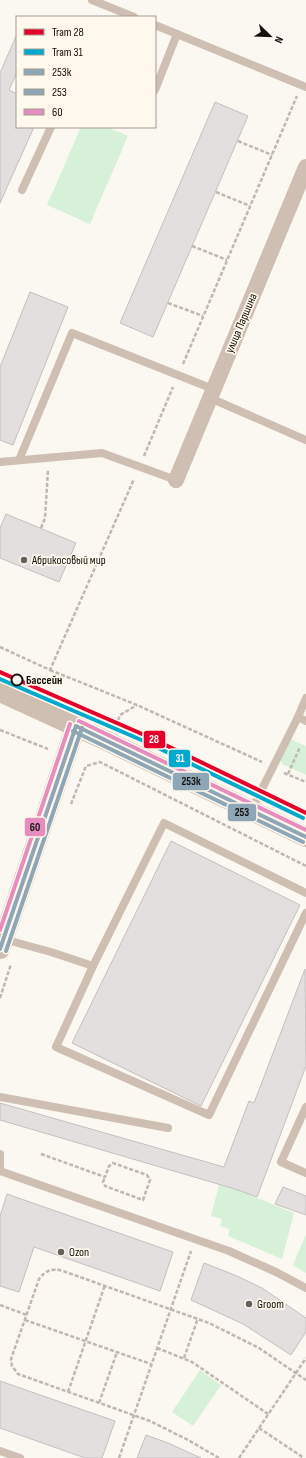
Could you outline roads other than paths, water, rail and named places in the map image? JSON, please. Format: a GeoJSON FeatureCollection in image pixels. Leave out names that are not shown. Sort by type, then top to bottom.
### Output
{"type":"FeatureCollection","features":[{"type":"Feature","properties":{"kind":"street","name":"улица Паршина"},"geometry":{"type":"LineString","coordinates":[[176,480],[306,167]]}},
{"type":"Feature","properties":{"kind":"street"},"geometry":{"type":"LineString","coordinates":[[0,692],[76,726],[306,837]]}},
{"type":"Feature","properties":{"kind":"street"},"geometry":{"type":"LineString","coordinates":[[7,944],[76,726]]}},
{"type":"Feature","properties":{"kind":"lane"},"geometry":{"type":"LineString","coordinates":[[92,0],[132,16]]}},
{"type":"Feature","properties":{"kind":"lane"},"geometry":{"type":"LineString","coordinates":[[156,25],[304,86]]}},
{"type":"Feature","properties":{"kind":"lane"},"geometry":{"type":"LineString","coordinates":[[156,87],[177,34]]}},
{"type":"Feature","properties":{"kind":"lane"},"geometry":{"type":"LineString","coordinates":[[22,190],[51,128]]}},
{"type":"Feature","properties":{"kind":"lane"},"geometry":{"type":"LineString","coordinates":[[20,460],[72,333],[178,375],[212,394],[306,440]]}},
{"type":"Feature","properties":{"kind":"lane"},"geometry":{"type":"LineString","coordinates":[[0,462],[102,452],[176,480]]}},
{"type":"Feature","properties":{"kind":"lane"},"geometry":{"type":"LineString","coordinates":[[251,811],[306,698]]}},
{"type":"Feature","properties":{"kind":"lane"},"geometry":{"type":"LineString","coordinates":[[298,717],[306,721]]}},
{"type":"Feature","properties":{"kind":"lane"},"geometry":{"type":"LineString","coordinates":[[306,893],[164,823],[93,966],[56,1047],[209,1115],[306,913]]}},
{"type":"Feature","properties":{"kind":"lane"},"geometry":{"type":"LineString","coordinates":[[7,944],[93,966]]}},
{"type":"Feature","properties":{"kind":"lane"},"geometry":{"type":"LineString","coordinates":[[0,1097],[168,1128]]}},
{"type":"Feature","properties":{"kind":"lane"},"geometry":{"type":"LineString","coordinates":[[306,1107],[281,1162],[306,1173]]}},
{"type":"Feature","properties":{"kind":"lane"},"geometry":{"type":"LineString","coordinates":[[0,1154],[0,1167]]}},
{"type":"Feature","properties":{"kind":"lane"},"geometry":{"type":"LineString","coordinates":[[0,1171],[229,1251],[276,1272],[306,1288]]}},
{"type":"Feature","properties":{"kind":"lane"},"geometry":{"type":"LineString","coordinates":[[0,1451],[20,1458]]}},
{"type":"Feature","properties":{"kind":"tram line","name":"28"},"geometry":{"type":"LineString","coordinates":[[0,672],[149,737],[306,813]]}},
{"type":"Feature","properties":{"kind":"tram line","name":"31"},"geometry":{"type":"LineString","coordinates":[[0,679],[146,742],[303,818]]}},
{"type":"Feature","properties":{"kind":"place","name":"Абрикосовый мир"},"geometry":{"type":"Point","coordinates":[24,560]}},
{"type":"Feature","properties":{"kind":"place","name":"Бассейн"},"geometry":{"type":"Point","coordinates":[17,680]}},
{"type":"Feature","properties":{"kind":"place","name":"Ozon"},"geometry":{"type":"Point","coordinates":[61,1252]}},
{"type":"Feature","properties":{"kind":"place","name":"Groom"},"geometry":{"type":"Point","coordinates":[249,1304]}}]}
